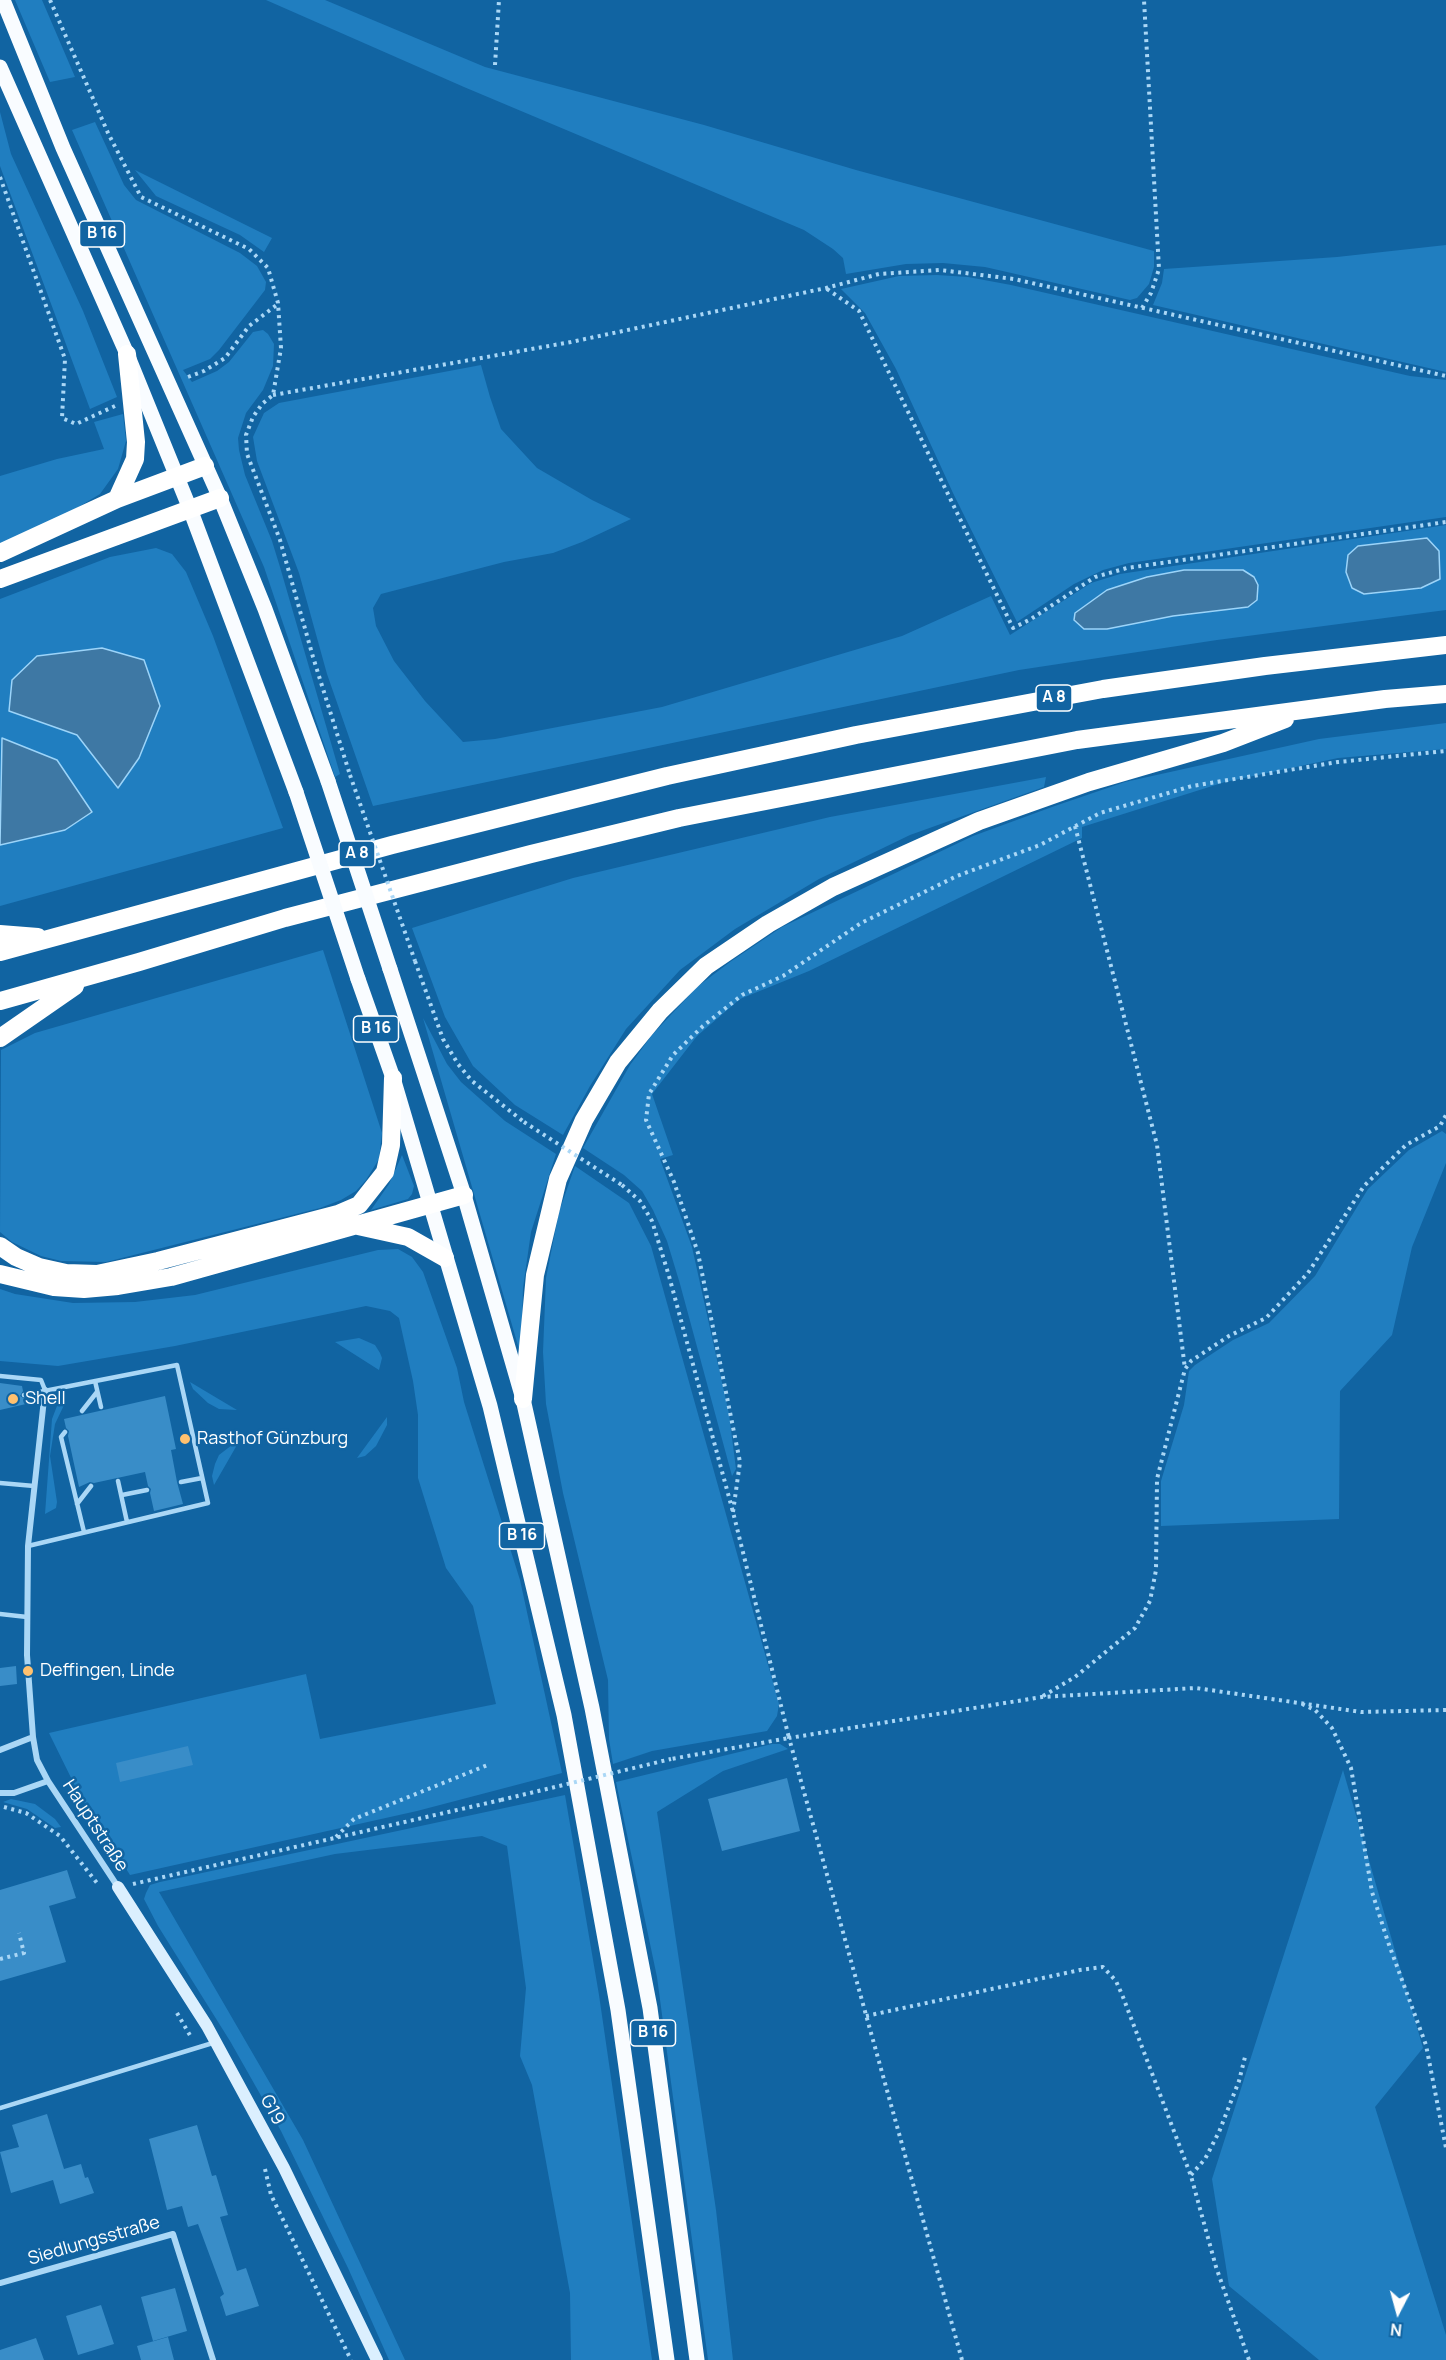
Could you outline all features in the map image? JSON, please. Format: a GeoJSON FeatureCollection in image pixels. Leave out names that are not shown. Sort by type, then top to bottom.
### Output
{"type":"FeatureCollection","features":[{"type":"Feature","properties":{"kind":"highway"},"geometry":{"type":"LineString","coordinates":[[117,499],[135,459],[136,442],[127,354]]}},
{"type":"Feature","properties":{"kind":"highway"},"geometry":{"type":"LineString","coordinates":[[0,553],[117,499],[206,466]]}},
{"type":"Feature","properties":{"kind":"highway"},"geometry":{"type":"LineString","coordinates":[[0,579],[220,498]]}},
{"type":"Feature","properties":{"kind":"highway","name":"A 8"},"geometry":{"type":"LineString","coordinates":[[0,952],[271,876],[450,830],[667,776],[856,735],[1103,688],[1446,645]]}},
{"type":"Feature","properties":{"kind":"highway"},"geometry":{"type":"LineString","coordinates":[[0,1001],[285,918],[679,818],[1077,740],[1313,708],[1446,694]]}},
{"type":"Feature","properties":{"kind":"highway"},"geometry":{"type":"LineString","coordinates":[[523,1399],[535,1275],[558,1179],[584,1120],[618,1062],[660,1011],[706,966],[768,924],[834,888],[979,821],[1089,782],[1223,742],[1313,708]]}},
{"type":"Feature","properties":{"kind":"highway"},"geometry":{"type":"LineString","coordinates":[[0,934],[49,938]]}},
{"type":"Feature","properties":{"kind":"highway"},"geometry":{"type":"LineString","coordinates":[[0,1038],[90,976]]}},
{"type":"Feature","properties":{"kind":"highway"},"geometry":{"type":"LineString","coordinates":[[0,1246],[16,1257],[39,1267],[66,1273],[97,1274],[159,1262],[338,1214],[359,1205],[385,1172],[391,1144],[393,1078]]}},
{"type":"Feature","properties":{"kind":"highway"},"geometry":{"type":"LineString","coordinates":[[0,1274],[54,1287],[84,1289],[171,1277],[464,1195]]}},
{"type":"Feature","properties":{"kind":"highway"},"geometry":{"type":"LineString","coordinates":[[356,1225],[408,1236],[446,1258]]}},
{"type":"Feature","properties":{"kind":"main road","name":"B 16"},"geometry":{"type":"LineString","coordinates":[[3,0],[63,148],[206,466],[265,609],[328,782],[464,1195],[523,1399],[592,1708],[650,2008],[697,2360]]}},
{"type":"Feature","properties":{"kind":"main road","name":"B 16"},"geometry":{"type":"LineString","coordinates":[[0,68],[127,354],[190,509],[296,792],[393,1078],[490,1406],[564,1714],[618,2010],[667,2360]]}},
{"type":"Feature","properties":{"kind":"street","name":"Hauptstraße"},"geometry":{"type":"LineString","coordinates":[[45,1390],[28,1546],[27,1654],[33,1737],[37,1760],[48,1781],[118,1887]]}},
{"type":"Feature","properties":{"kind":"street"},"geometry":{"type":"LineString","coordinates":[[0,1750],[33,1737]]}},
{"type":"Feature","properties":{"kind":"street","name":"Hauptstraße"},"geometry":{"type":"LineString","coordinates":[[0,1793],[14,1793],[48,1781]]}},
{"type":"Feature","properties":{"kind":"street","name":"G19"},"geometry":{"type":"LineString","coordinates":[[118,1887],[216,2042],[284,2168],[378,2360]]}},
{"type":"Feature","properties":{"kind":"street","name":"Siedlungsstraße"},"geometry":{"type":"LineString","coordinates":[[0,2283],[173,2234],[213,2360]]}},
{"type":"Feature","properties":{"kind":"lane"},"geometry":{"type":"LineString","coordinates":[[24,1395],[177,1365],[208,1503],[28,1546]]}},
{"type":"Feature","properties":{"kind":"lane"},"geometry":{"type":"LineString","coordinates":[[0,1376],[41,1380],[45,1390]]}},
{"type":"Feature","properties":{"kind":"lane"},"geometry":{"type":"LineString","coordinates":[[95,1381],[101,1407]]}},
{"type":"Feature","properties":{"kind":"lane"},"geometry":{"type":"LineString","coordinates":[[82,1411],[98,1392]]}},
{"type":"Feature","properties":{"kind":"lane"},"geometry":{"type":"LineString","coordinates":[[65,1432],[61,1437],[84,1532]]}},
{"type":"Feature","properties":{"kind":"lane"},"geometry":{"type":"LineString","coordinates":[[181,1482],[202,1478]]}},
{"type":"Feature","properties":{"kind":"lane"},"geometry":{"type":"LineString","coordinates":[[118,1481],[128,1522]]}},
{"type":"Feature","properties":{"kind":"lane"},"geometry":{"type":"LineString","coordinates":[[0,1483],[34,1486]]}},
{"type":"Feature","properties":{"kind":"lane"},"geometry":{"type":"LineString","coordinates":[[77,1504],[91,1486]]}},
{"type":"Feature","properties":{"kind":"lane"},"geometry":{"type":"LineString","coordinates":[[122,1495],[147,1490]]}},
{"type":"Feature","properties":{"kind":"lane"},"geometry":{"type":"LineString","coordinates":[[0,1614],[27,1617]]}},
{"type":"Feature","properties":{"kind":"lane"},"geometry":{"type":"LineString","coordinates":[[0,2108],[216,2042]]}},
{"type":"Feature","properties":{"kind":"path"},"geometry":{"type":"LineString","coordinates":[[50,0],[108,133],[141,197],[249,249],[268,268],[278,303],[281,348],[273,395]]}},
{"type":"Feature","properties":{"kind":"path"},"geometry":{"type":"LineString","coordinates":[[495,65],[499,0]]}},
{"type":"Feature","properties":{"kind":"path"},"geometry":{"type":"LineString","coordinates":[[1142,308],[1152,293],[1159,269],[1144,0]]}},
{"type":"Feature","properties":{"kind":"path"},"geometry":{"type":"LineString","coordinates":[[0,177],[65,359],[62,417],[76,424],[116,406]]}},
{"type":"Feature","properties":{"kind":"path"},"geometry":{"type":"LineString","coordinates":[[962,2360],[789,1738],[733,1512],[652,1221],[640,1201],[622,1185],[524,1122],[472,1081],[458,1064],[443,1039],[350,775],[280,540],[247,454],[246,435],[253,417],[262,404],[273,395],[571,342],[826,288],[879,274],[940,270],[1014,279],[1446,376]]}},
{"type":"Feature","properties":{"kind":"path"},"geometry":{"type":"LineString","coordinates":[[826,288],[859,310],[1012,628],[1031,619],[1095,577],[1127,568],[1446,522]]}},
{"type":"Feature","properties":{"kind":"path"},"geometry":{"type":"LineString","coordinates":[[188,377],[225,358],[249,326],[278,303]]}},
{"type":"Feature","properties":{"kind":"path"},"geometry":{"type":"LineString","coordinates":[[733,1512],[740,1462],[698,1253],[674,1182],[646,1120],[649,1094],[673,1055],[703,1026],[742,995],[783,975],[861,923],[957,876],[1040,845],[1100,813],[1192,786],[1338,762],[1446,751]]}},
{"type":"Feature","properties":{"kind":"path"},"geometry":{"type":"LineString","coordinates":[[1042,1696],[1075,1677],[1135,1628],[1150,1601],[1156,1570],[1157,1479],[1185,1369],[1157,1145],[1075,826]]}},
{"type":"Feature","properties":{"kind":"path"},"geometry":{"type":"LineString","coordinates":[[1185,1369],[1191,1361],[1229,1336],[1266,1318],[1308,1273],[1364,1186],[1406,1145],[1440,1126],[1446,1115]]}},
{"type":"Feature","properties":{"kind":"path"},"geometry":{"type":"LineString","coordinates":[[0,1806],[26,1813],[60,1836],[103,1890],[501,1800],[670,1759],[1042,1696],[1196,1688],[1361,1712],[1446,1710]]}},
{"type":"Feature","properties":{"kind":"path"},"geometry":{"type":"LineString","coordinates":[[1296,1701],[1315,1710],[1332,1728],[1351,1768],[1372,1892],[1426,2045],[1446,2148]]}},
{"type":"Feature","properties":{"kind":"path"},"geometry":{"type":"LineString","coordinates":[[336,1838],[354,1819],[490,1764]]}},
{"type":"Feature","properties":{"kind":"path"},"geometry":{"type":"LineString","coordinates":[[0,1959],[24,1953],[19,1933]]}},
{"type":"Feature","properties":{"kind":"path"},"geometry":{"type":"LineString","coordinates":[[866,2016],[1103,1967],[1116,1981],[1191,2176],[1216,2267],[1249,2360]]}},
{"type":"Feature","properties":{"kind":"path"},"geometry":{"type":"LineString","coordinates":[[174,2008],[198,2047]]}},
{"type":"Feature","properties":{"kind":"path"},"geometry":{"type":"LineString","coordinates":[[1191,2176],[1205,2159],[1219,2132],[1239,2081],[1245,2057]]}},
{"type":"Feature","properties":{"kind":"path"},"geometry":{"type":"LineString","coordinates":[[264,2164],[271,2195],[351,2360]]}},
{"type":"Feature","properties":{"kind":"shaded area"},"geometry":{"type":"Polygon","coordinates":[[[15,0],[42,0],[75,77],[50,82],[15,0]]]}},
{"type":"Feature","properties":{"kind":"shaded area"},"geometry":{"type":"Polygon","coordinates":[[[266,0],[325,0],[485,67],[704,125],[856,170],[1154,251],[1154,267],[1149,284],[1137,298],[1130,300],[985,267],[943,263],[906,264],[846,274],[843,258],[804,230],[464,87],[266,0]]]}},
{"type":"Feature","properties":{"kind":"shaded area"},"geometry":{"type":"Polygon","coordinates":[[[0,112],[11,154],[83,311],[117,397],[90,409],[0,166],[0,112]]]}},
{"type":"Feature","properties":{"kind":"shaded area"},"geometry":{"type":"Polygon","coordinates":[[[95,122],[124,185],[136,200],[240,253],[257,266],[266,282],[265,290],[219,350],[210,359],[183,370],[192,382],[217,371],[229,362],[253,332],[263,330],[274,344],[273,366],[263,390],[246,413],[238,438],[239,450],[245,475],[280,567],[340,774],[335,777],[264,567],[72,130],[95,122]]]}},
{"type":"Feature","properties":{"kind":"shaded area"},"geometry":{"type":"Polygon","coordinates":[[[135,170],[272,238],[264,252],[240,235],[156,196],[135,170]]]}},
{"type":"Feature","properties":{"kind":"shaded area"},"geometry":{"type":"Polygon","coordinates":[[[1446,245],[1446,372],[1153,305],[1162,283],[1164,269],[1337,257],[1446,245]]]}},
{"type":"Feature","properties":{"kind":"shaded area"},"geometry":{"type":"Polygon","coordinates":[[[899,276],[968,277],[1011,285],[1410,376],[1446,380],[1446,517],[1129,563],[1103,570],[1074,584],[1017,622],[953,493],[896,369],[865,313],[841,289],[899,276]]]}},
{"type":"Feature","properties":{"kind":"shaded area"},"geometry":{"type":"Polygon","coordinates":[[[481,365],[501,429],[537,468],[592,500],[631,519],[553,553],[504,562],[381,594],[373,608],[376,626],[394,661],[425,701],[463,742],[495,739],[662,707],[902,636],[991,596],[1010,635],[1091,583],[1120,574],[1446,525],[1446,610],[1217,640],[1019,670],[373,806],[327,674],[299,573],[257,461],[253,437],[264,413],[279,403],[481,365]]]}},
{"type":"Feature","properties":{"kind":"shaded area"},"geometry":{"type":"Polygon","coordinates":[[[123,414],[126,441],[118,469],[100,494],[47,526],[0,547],[0,476],[57,459],[104,449],[94,422],[123,414]]]}},
{"type":"Feature","properties":{"kind":"shaded area"},"geometry":{"type":"Polygon","coordinates":[[[1427,538],[1439,551],[1440,579],[1421,588],[1364,594],[1352,588],[1346,572],[1348,555],[1358,546],[1427,538]]]}},
{"type":"Feature","properties":{"kind":"shaded area"},"geometry":{"type":"Polygon","coordinates":[[[156,548],[172,554],[186,572],[213,636],[283,828],[0,906],[0,599],[110,557],[156,548]]]}},
{"type":"Feature","properties":{"kind":"shaded area"},"geometry":{"type":"Polygon","coordinates":[[[1184,570],[1243,570],[1254,577],[1258,585],[1257,600],[1248,607],[1173,616],[1107,629],[1084,629],[1074,620],[1075,613],[1107,590],[1147,577],[1184,570]]]}},
{"type":"Feature","properties":{"kind":"shaded area"},"geometry":{"type":"Polygon","coordinates":[[[102,648],[144,660],[160,706],[139,758],[118,788],[77,735],[9,711],[12,680],[37,656],[102,648]]]}},
{"type":"Feature","properties":{"kind":"shaded area"},"geometry":{"type":"Polygon","coordinates":[[[1446,723],[1446,749],[1338,758],[1225,782],[1082,827],[1082,838],[809,971],[740,999],[697,1036],[652,1094],[673,1155],[660,1159],[692,1247],[729,1414],[736,1469],[732,1476],[680,1284],[667,1241],[653,1210],[642,1191],[624,1175],[583,1148],[630,1065],[652,1035],[697,987],[782,927],[973,836],[1052,807],[1125,782],[1319,739],[1446,723]]]}},
{"type":"Feature","properties":{"kind":"shaded area"},"geometry":{"type":"Polygon","coordinates":[[[2,738],[57,760],[92,812],[65,830],[0,845],[2,738]]]}},
{"type":"Feature","properties":{"kind":"shaded area"},"geometry":{"type":"Polygon","coordinates":[[[1046,777],[1044,787],[910,835],[819,879],[735,929],[680,970],[626,1029],[590,1086],[563,1135],[515,1105],[473,1066],[445,1017],[412,928],[573,878],[830,817],[1046,777]]]}},
{"type":"Feature","properties":{"kind":"shaded area"},"geometry":{"type":"Polygon","coordinates":[[[323,950],[382,1133],[379,1159],[356,1191],[320,1208],[106,1262],[61,1261],[41,1256],[12,1242],[0,1232],[1,1050],[35,1033],[323,950]]]}},
{"type":"Feature","properties":{"kind":"shaded area"},"geometry":{"type":"Polygon","coordinates":[[[423,1018],[447,1064],[461,1082],[505,1121],[556,1154],[531,1232],[523,1288],[521,1356],[423,1018]]]}},
{"type":"Feature","properties":{"kind":"shaded area"},"geometry":{"type":"Polygon","coordinates":[[[1442,1131],[1446,1134],[1446,1163],[1412,1247],[1392,1335],[1340,1391],[1339,1519],[1161,1526],[1161,1481],[1184,1405],[1189,1371],[1233,1340],[1269,1323],[1315,1276],[1368,1189],[1409,1150],[1442,1131]]]}},
{"type":"Feature","properties":{"kind":"shaded area"},"geometry":{"type":"Polygon","coordinates":[[[402,1155],[414,1186],[412,1194],[408,1199],[371,1210],[389,1184],[402,1155]]]}},
{"type":"Feature","properties":{"kind":"shaded area"},"geometry":{"type":"Polygon","coordinates":[[[575,1166],[629,1203],[651,1246],[779,1704],[777,1716],[767,1731],[652,1751],[613,1764],[609,1739],[608,1680],[563,1493],[546,1404],[543,1352],[546,1278],[559,1212],[575,1166]]]}},
{"type":"Feature","properties":{"kind":"shaded area"},"geometry":{"type":"Polygon","coordinates":[[[398,1249],[412,1257],[423,1272],[457,1368],[464,1402],[520,1580],[562,1773],[417,1811],[130,1875],[80,1796],[49,1733],[306,1674],[320,1739],[496,1704],[473,1606],[446,1568],[418,1478],[418,1415],[399,1318],[390,1311],[366,1306],[175,1346],[58,1366],[0,1361],[0,1289],[15,1294],[73,1303],[135,1302],[195,1295],[378,1250],[398,1249]]]}},
{"type":"Feature","properties":{"kind":"shaded area"},"geometry":{"type":"Polygon","coordinates":[[[359,1338],[375,1345],[380,1353],[382,1358],[379,1370],[335,1342],[359,1338]]]}},
{"type":"Feature","properties":{"kind":"shaded area"},"geometry":{"type":"Polygon","coordinates":[[[190,1382],[237,1410],[219,1409],[208,1403],[193,1389],[190,1382]]]}},
{"type":"Feature","properties":{"kind":"shaded area"},"geometry":{"type":"Polygon","coordinates":[[[64,1399],[65,1403],[55,1424],[50,1456],[57,1502],[56,1508],[45,1514],[52,1419],[57,1406],[64,1399]]]}},
{"type":"Feature","properties":{"kind":"shaded area"},"geometry":{"type":"Polygon","coordinates":[[[387,1417],[387,1425],[376,1446],[365,1456],[357,1458],[387,1417]]]}},
{"type":"Feature","properties":{"kind":"shaded area"},"geometry":{"type":"Polygon","coordinates":[[[241,1438],[214,1485],[212,1476],[219,1455],[241,1438]]]}},
{"type":"Feature","properties":{"kind":"shaded area"},"geometry":{"type":"Polygon","coordinates":[[[772,1744],[780,1744],[788,1749],[723,1771],[657,1812],[716,2210],[733,2360],[708,2360],[657,1977],[616,1782],[772,1744]]]}},
{"type":"Feature","properties":{"kind":"shaded area"},"geometry":{"type":"Polygon","coordinates":[[[1343,1770],[1423,2048],[1375,2107],[1446,2335],[1446,2360],[1319,2360],[1229,2286],[1212,2179],[1343,1770]]]}},
{"type":"Feature","properties":{"kind":"shaded area"},"geometry":{"type":"Polygon","coordinates":[[[565,1795],[599,1995],[652,2360],[571,2360],[570,2293],[532,2085],[520,2056],[526,1988],[507,1846],[482,1836],[335,1854],[159,1892],[303,2140],[405,2360],[389,2360],[348,2268],[281,2131],[230,2041],[158,1926],[144,1899],[150,1885],[160,1882],[565,1795]]]}},
{"type":"Feature","properties":{"kind":"shaded area"},"geometry":{"type":"Polygon","coordinates":[[[11,1799],[35,1804],[55,1819],[61,1827],[55,1828],[27,1809],[3,1802],[11,1799]]]}},
{"type":"Feature","properties":{"kind":"building","name":"Shell"},"geometry":{"type":"Polygon","coordinates":[[[0,1383],[22,1386],[23,1391],[20,1396],[25,1399],[26,1404],[0,1410],[0,1383]]]}},
{"type":"Feature","properties":{"kind":"building","name":"Shell"},"geometry":{"type":"Polygon","coordinates":[[[165,1396],[176,1449],[171,1450],[183,1504],[154,1511],[151,1489],[148,1486],[145,1472],[90,1482],[79,1487],[68,1436],[69,1431],[64,1419],[165,1396]]]}},
{"type":"Feature","properties":{"kind":"building"},"geometry":{"type":"Polygon","coordinates":[[[16,1666],[17,1684],[0,1686],[0,1668],[16,1666]]]}},
{"type":"Feature","properties":{"kind":"building"},"geometry":{"type":"Polygon","coordinates":[[[188,1746],[193,1765],[120,1782],[116,1763],[188,1746]]]}},
{"type":"Feature","properties":{"kind":"building"},"geometry":{"type":"Polygon","coordinates":[[[787,1778],[800,1831],[722,1851],[708,1799],[787,1778]]]}},
{"type":"Feature","properties":{"kind":"building"},"geometry":{"type":"Polygon","coordinates":[[[67,1870],[76,1898],[49,1906],[66,1962],[0,1981],[0,1890],[67,1870]]]}},
{"type":"Feature","properties":{"kind":"building"},"geometry":{"type":"Polygon","coordinates":[[[47,2114],[64,2169],[81,2164],[85,2178],[88,2177],[94,2193],[60,2204],[53,2180],[11,2193],[0,2152],[19,2147],[12,2125],[47,2114]]]}},
{"type":"Feature","properties":{"kind":"building"},"geometry":{"type":"Polygon","coordinates":[[[197,2125],[212,2176],[216,2175],[228,2215],[220,2217],[237,2271],[246,2268],[259,2306],[226,2316],[220,2297],[224,2294],[198,2224],[188,2227],[182,2206],[167,2210],[149,2139],[197,2125]]]}},
{"type":"Feature","properties":{"kind":"building"},"geometry":{"type":"Polygon","coordinates":[[[175,2288],[187,2331],[153,2341],[141,2297],[175,2288]]]}},
{"type":"Feature","properties":{"kind":"building"},"geometry":{"type":"Polygon","coordinates":[[[101,2305],[114,2344],[78,2355],[66,2316],[101,2305]]]}},
{"type":"Feature","properties":{"kind":"building"},"geometry":{"type":"Polygon","coordinates":[[[168,2337],[174,2360],[141,2360],[137,2346],[168,2337]]]}},
{"type":"Feature","properties":{"kind":"building"},"geometry":{"type":"Polygon","coordinates":[[[36,2338],[44,2360],[0,2360],[0,2350],[36,2338]]]}},
{"type":"Feature","properties":{"kind":"place","name":"Shell"},"geometry":{"type":"Point","coordinates":[13,1399]}},
{"type":"Feature","properties":{"kind":"place","name":"Rasthof Günzburg"},"geometry":{"type":"Point","coordinates":[185,1439]}},
{"type":"Feature","properties":{"kind":"place","name":"Deffingen, Linde"},"geometry":{"type":"Point","coordinates":[28,1671]}}]}
